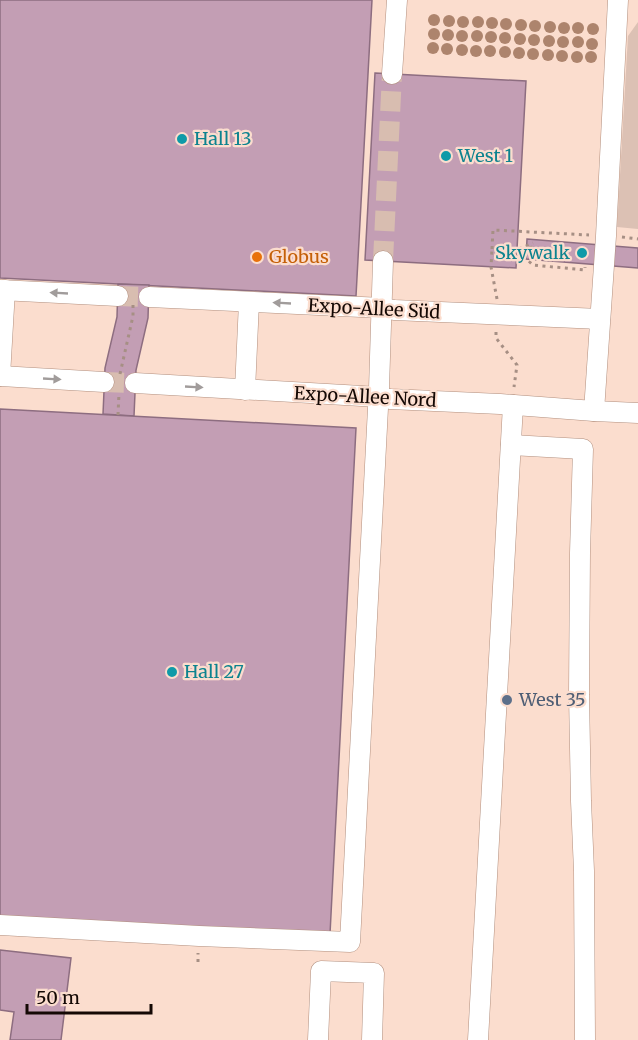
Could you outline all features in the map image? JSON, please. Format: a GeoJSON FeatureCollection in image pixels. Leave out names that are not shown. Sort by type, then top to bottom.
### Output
{"type":"FeatureCollection","features":[{"type":"Feature","properties":{"kind":"lane"},"geometry":{"type":"LineString","coordinates":[[392,74],[397,0]]}},
{"type":"Feature","properties":{"kind":"lane"},"geometry":{"type":"LineString","coordinates":[[594,411],[618,0]]}},
{"type":"Feature","properties":{"kind":"lane"},"geometry":{"type":"LineString","coordinates":[[0,925],[350,942],[379,397],[383,261]]}},
{"type":"Feature","properties":{"kind":"lane"},"geometry":{"type":"LineString","coordinates":[[0,376],[2,290]]}},
{"type":"Feature","properties":{"kind":"lane","name":"Expo-Allee Süd"},"geometry":{"type":"LineString","coordinates":[[2,290],[600,320]]}},
{"type":"Feature","properties":{"kind":"lane"},"geometry":{"type":"LineString","coordinates":[[245,390],[249,302]]}},
{"type":"Feature","properties":{"kind":"lane","name":"Expo-Allee Nord"},"geometry":{"type":"LineString","coordinates":[[0,376],[120,385],[379,397],[638,413]]}},
{"type":"Feature","properties":{"kind":"lane"},"geometry":{"type":"LineString","coordinates":[[478,1040],[513,405]]}},
{"type":"Feature","properties":{"kind":"lane"},"geometry":{"type":"LineString","coordinates":[[511,445],[584,449],[580,553],[579,695],[584,871],[585,1040]]}},
{"type":"Feature","properties":{"kind":"lane"},"geometry":{"type":"LineString","coordinates":[[318,1040],[321,971],[374,973],[372,1040]]}},
{"type":"Feature","properties":{"kind":"path"},"geometry":{"type":"LineString","coordinates":[[513,405],[517,365],[496,338],[498,303],[491,267],[493,230],[638,239]]}},
{"type":"Feature","properties":{"kind":"path"},"geometry":{"type":"LineString","coordinates":[[517,250],[533,245]]}},
{"type":"Feature","properties":{"kind":"path"},"geometry":{"type":"LineString","coordinates":[[492,249],[517,250],[533,255]]}},
{"type":"Feature","properties":{"kind":"path"},"geometry":{"type":"LineString","coordinates":[[517,250],[533,265],[582,269]]}},
{"type":"Feature","properties":{"kind":"path"},"geometry":{"type":"LineString","coordinates":[[118,415],[120,368],[133,316],[133,296]]}},
{"type":"Feature","properties":{"kind":"shaded area"},"geometry":{"type":"Polygon","coordinates":[[[638,22],[638,229],[617,227],[628,36],[638,22]]]}},
{"type":"Feature","properties":{"kind":"building","name":"Hall 13"},"geometry":{"type":"Polygon","coordinates":[[[0,0],[372,0],[356,296],[0,278],[0,0]]]}},
{"type":"Feature","properties":{"kind":"building","name":"West 1"},"geometry":{"type":"Polygon","coordinates":[[[375,73],[526,81],[516,268],[365,260],[375,73]]]}},
{"type":"Feature","properties":{"kind":"building","name":"Skywalk"},"geometry":{"type":"Polygon","coordinates":[[[527,239],[638,248],[638,268],[526,259],[527,239]]]}},
{"type":"Feature","properties":{"kind":"building"},"geometry":{"type":"Polygon","coordinates":[[[118,284],[149,285],[148,318],[136,370],[134,416],[103,414],[105,368],[117,317],[118,284]]]}},
{"type":"Feature","properties":{"kind":"building","name":"Hall 27"},"geometry":{"type":"Polygon","coordinates":[[[0,409],[356,428],[330,934],[0,916],[0,409]]]}},
{"type":"Feature","properties":{"kind":"building"},"geometry":{"type":"Polygon","coordinates":[[[0,950],[71,958],[61,1040],[10,1040],[14,1012],[0,1010],[0,950]]]}},
{"type":"Feature","properties":{"kind":"tunnel"},"geometry":{"type":"LineString","coordinates":[[383,261],[392,74]]}},
{"type":"Feature","properties":{"kind":"tunnel"},"geometry":{"type":"LineString","coordinates":[[118,296],[149,297]]}},
{"type":"Feature","properties":{"kind":"tunnel"},"geometry":{"type":"LineString","coordinates":[[104,382],[135,383]]}},
{"type":"Feature","properties":{"kind":"place","name":"Hall 13"},"geometry":{"type":"Point","coordinates":[182,139]}},
{"type":"Feature","properties":{"kind":"place","name":"West 1"},"geometry":{"type":"Point","coordinates":[446,156]}},
{"type":"Feature","properties":{"kind":"place","name":"Skywalk"},"geometry":{"type":"Point","coordinates":[582,253]}},
{"type":"Feature","properties":{"kind":"place","name":"Globus"},"geometry":{"type":"Point","coordinates":[257,257]}},
{"type":"Feature","properties":{"kind":"place","name":"Hall 27"},"geometry":{"type":"Point","coordinates":[172,672]}},
{"type":"Feature","properties":{"kind":"place","name":"West 35"},"geometry":{"type":"Point","coordinates":[507,700]}}]}
